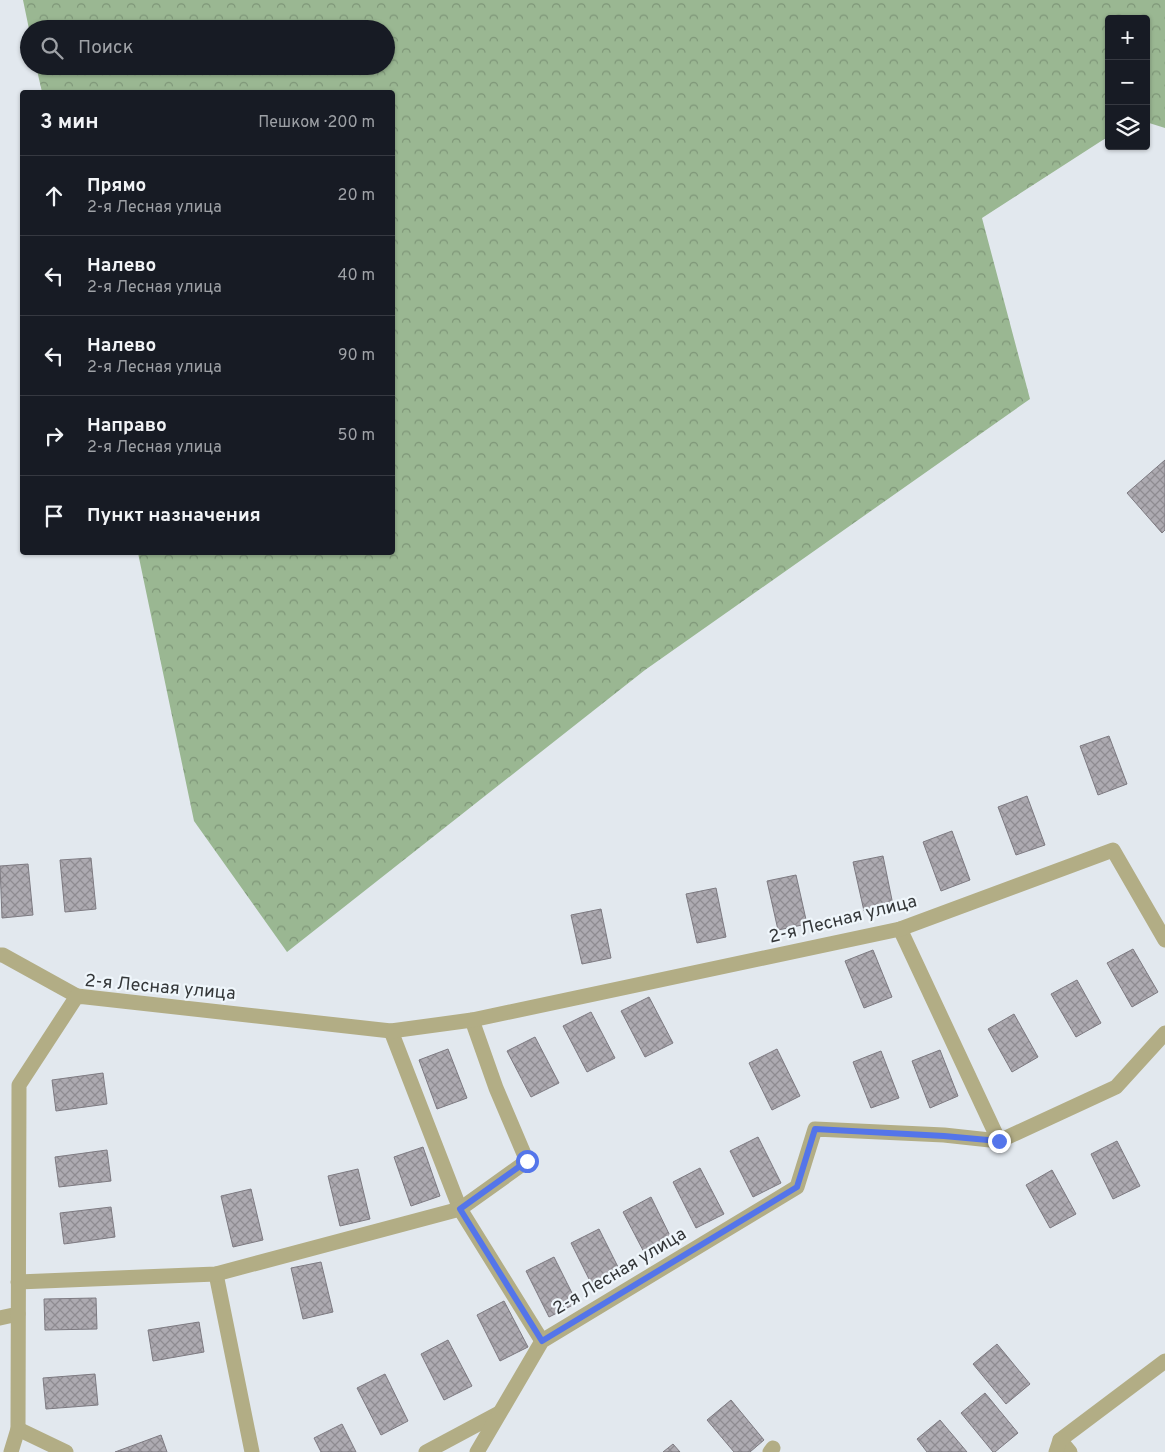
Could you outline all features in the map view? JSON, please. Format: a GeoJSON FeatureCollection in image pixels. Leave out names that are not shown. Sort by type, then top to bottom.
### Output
{"type":"FeatureCollection","features":[{"type":"Feature","properties":{"kind":"street","name":"2-я Лесная улица"},"geometry":{"type":"LineString","coordinates":[[11,1452],[18,1429],[19,1085],[77,996],[391,1031],[472,1020],[900,929],[1113,850],[1165,940]]}},
{"type":"Feature","properties":{"kind":"street"},"geometry":{"type":"LineString","coordinates":[[900,929],[999,1141],[1116,1086],[1165,1033]]}},
{"type":"Feature","properties":{"kind":"street"},"geometry":{"type":"LineString","coordinates":[[0,955],[77,996]]}},
{"type":"Feature","properties":{"kind":"street"},"geometry":{"type":"LineString","coordinates":[[18,1282],[216,1274],[460,1209],[527,1161],[496,1088],[472,1020]]}},
{"type":"Feature","properties":{"kind":"street"},"geometry":{"type":"LineString","coordinates":[[391,1031],[460,1209],[542,1341]]}},
{"type":"Feature","properties":{"kind":"street","name":"2-я Лесная улица"},"geometry":{"type":"LineString","coordinates":[[477,1452],[542,1341],[797,1187],[815,1129],[999,1141]]}},
{"type":"Feature","properties":{"kind":"street"},"geometry":{"type":"LineString","coordinates":[[216,1274],[252,1452]]}},
{"type":"Feature","properties":{"kind":"street"},"geometry":{"type":"LineString","coordinates":[[0,1318],[18,1314]]}},
{"type":"Feature","properties":{"kind":"street"},"geometry":{"type":"LineString","coordinates":[[1070,1452],[1058,1446],[1165,1361]]}},
{"type":"Feature","properties":{"kind":"street"},"geometry":{"type":"LineString","coordinates":[[426,1452],[500,1412]]}},
{"type":"Feature","properties":{"kind":"street"},"geometry":{"type":"LineString","coordinates":[[18,1429],[66,1452]]}},
{"type":"Feature","properties":{"kind":"green space"},"geometry":{"type":"Polygon","coordinates":[[[23,0],[1165,0],[1165,128],[1150,123],[1150,15],[1105,15],[1105,139],[982,218],[1030,399],[645,670],[287,952],[194,821],[138,555],[395,555],[395,90],[42,90],[38,75],[395,75],[395,20],[27,20],[23,0]]]}},
{"type":"Feature","properties":{"kind":"building"},"geometry":{"type":"Polygon","coordinates":[[[1165,460],[1165,530],[1162,533],[1127,493],[1165,460]]]}},
{"type":"Feature","properties":{"kind":"building"},"geometry":{"type":"Polygon","coordinates":[[[1109,736],[1127,784],[1098,795],[1080,746],[1109,736]]]}},
{"type":"Feature","properties":{"kind":"building"},"geometry":{"type":"Polygon","coordinates":[[[1027,796],[1045,845],[1016,855],[998,807],[1027,796]]]}},
{"type":"Feature","properties":{"kind":"building"},"geometry":{"type":"Polygon","coordinates":[[[952,831],[970,880],[941,891],[923,842],[952,831]]]}},
{"type":"Feature","properties":{"kind":"building"},"geometry":{"type":"Polygon","coordinates":[[[883,856],[893,905],[864,911],[853,862],[883,856]]]}},
{"type":"Feature","properties":{"kind":"building"},"geometry":{"type":"Polygon","coordinates":[[[91,858],[96,909],[65,912],[60,860],[91,858]]]}},
{"type":"Feature","properties":{"kind":"building"},"geometry":{"type":"Polygon","coordinates":[[[28,864],[33,915],[2,918],[0,866],[28,864]]]}},
{"type":"Feature","properties":{"kind":"building"},"geometry":{"type":"Polygon","coordinates":[[[796,875],[807,924],[778,930],[767,881],[796,875]]]}},
{"type":"Feature","properties":{"kind":"building"},"geometry":{"type":"Polygon","coordinates":[[[716,888],[726,937],[697,943],[686,894],[716,888]]]}},
{"type":"Feature","properties":{"kind":"building"},"geometry":{"type":"Polygon","coordinates":[[[601,909],[611,958],[582,964],[571,915],[601,909]]]}},
{"type":"Feature","properties":{"kind":"building"},"geometry":{"type":"Polygon","coordinates":[[[1133,949],[1158,992],[1132,1007],[1107,963],[1133,949]]]}},
{"type":"Feature","properties":{"kind":"building"},"geometry":{"type":"Polygon","coordinates":[[[873,950],[892,997],[864,1008],[845,961],[873,950]]]}},
{"type":"Feature","properties":{"kind":"building"},"geometry":{"type":"Polygon","coordinates":[[[1077,980],[1101,1023],[1076,1037],[1051,994],[1077,980]]]}},
{"type":"Feature","properties":{"kind":"building"},"geometry":{"type":"Polygon","coordinates":[[[649,997],[673,1043],[645,1057],[621,1011],[649,997]]]}},
{"type":"Feature","properties":{"kind":"building"},"geometry":{"type":"Polygon","coordinates":[[[591,1012],[615,1058],[587,1072],[563,1026],[591,1012]]]}},
{"type":"Feature","properties":{"kind":"building"},"geometry":{"type":"Polygon","coordinates":[[[1014,1014],[1038,1057],[1012,1072],[988,1029],[1014,1014]]]}},
{"type":"Feature","properties":{"kind":"building"},"geometry":{"type":"Polygon","coordinates":[[[535,1037],[559,1083],[531,1097],[507,1051],[535,1037]]]}},
{"type":"Feature","properties":{"kind":"building"},"geometry":{"type":"Polygon","coordinates":[[[448,1049],[467,1098],[437,1109],[419,1060],[448,1049]]]}},
{"type":"Feature","properties":{"kind":"building"},"geometry":{"type":"Polygon","coordinates":[[[777,1049],[800,1096],[772,1110],[749,1063],[777,1049]]]}},
{"type":"Feature","properties":{"kind":"building"},"geometry":{"type":"Polygon","coordinates":[[[940,1050],[958,1096],[930,1108],[912,1061],[940,1050]]]}},
{"type":"Feature","properties":{"kind":"building"},"geometry":{"type":"Polygon","coordinates":[[[881,1051],[899,1098],[871,1108],[853,1062],[881,1051]]]}},
{"type":"Feature","properties":{"kind":"building"},"geometry":{"type":"Polygon","coordinates":[[[103,1073],[107,1104],[56,1111],[52,1080],[103,1073]]]}},
{"type":"Feature","properties":{"kind":"building"},"geometry":{"type":"Polygon","coordinates":[[[758,1137],[781,1183],[753,1197],[730,1151],[758,1137]]]}},
{"type":"Feature","properties":{"kind":"building"},"geometry":{"type":"Polygon","coordinates":[[[1117,1141],[1140,1186],[1113,1199],[1091,1154],[1117,1141]]]}},
{"type":"Feature","properties":{"kind":"building"},"geometry":{"type":"Polygon","coordinates":[[[423,1147],[440,1196],[411,1206],[394,1157],[423,1147]]]}},
{"type":"Feature","properties":{"kind":"building"},"geometry":{"type":"Polygon","coordinates":[[[107,1150],[111,1181],[59,1187],[55,1157],[107,1150]]]}},
{"type":"Feature","properties":{"kind":"building"},"geometry":{"type":"Polygon","coordinates":[[[700,1168],[724,1214],[696,1228],[673,1182],[700,1168]]]}},
{"type":"Feature","properties":{"kind":"building"},"geometry":{"type":"Polygon","coordinates":[[[358,1169],[370,1219],[340,1226],[328,1176],[358,1169]]]}},
{"type":"Feature","properties":{"kind":"building"},"geometry":{"type":"Polygon","coordinates":[[[1052,1170],[1076,1214],[1050,1228],[1026,1185],[1052,1170]]]}},
{"type":"Feature","properties":{"kind":"building"},"geometry":{"type":"Polygon","coordinates":[[[251,1189],[263,1240],[233,1247],[221,1196],[251,1189]]]}},
{"type":"Feature","properties":{"kind":"building"},"geometry":{"type":"Polygon","coordinates":[[[651,1197],[674,1244],[647,1258],[623,1212],[651,1197]]]}},
{"type":"Feature","properties":{"kind":"building"},"geometry":{"type":"Polygon","coordinates":[[[111,1207],[115,1237],[64,1244],[60,1213],[111,1207]]]}},
{"type":"Feature","properties":{"kind":"building"},"geometry":{"type":"Polygon","coordinates":[[[599,1229],[622,1275],[594,1289],[571,1243],[599,1229]]]}},
{"type":"Feature","properties":{"kind":"building"},"geometry":{"type":"Polygon","coordinates":[[[554,1257],[577,1303],[549,1317],[526,1271],[554,1257]]]}},
{"type":"Feature","properties":{"kind":"building"},"geometry":{"type":"Polygon","coordinates":[[[321,1262],[333,1312],[303,1319],[291,1268],[321,1262]]]}},
{"type":"Feature","properties":{"kind":"building"},"geometry":{"type":"Polygon","coordinates":[[[96,1298],[97,1329],[45,1330],[44,1299],[96,1298]]]}},
{"type":"Feature","properties":{"kind":"building"},"geometry":{"type":"Polygon","coordinates":[[[504,1301],[528,1347],[500,1361],[477,1315],[504,1301]]]}},
{"type":"Feature","properties":{"kind":"building"},"geometry":{"type":"Polygon","coordinates":[[[199,1322],[204,1352],[153,1361],[148,1330],[199,1322]]]}},
{"type":"Feature","properties":{"kind":"building"},"geometry":{"type":"Polygon","coordinates":[[[448,1340],[472,1386],[444,1400],[421,1354],[448,1340]]]}},
{"type":"Feature","properties":{"kind":"building"},"geometry":{"type":"Polygon","coordinates":[[[997,1344],[1030,1384],[1006,1404],[973,1364],[997,1344]]]}},
{"type":"Feature","properties":{"kind":"building"},"geometry":{"type":"Polygon","coordinates":[[[95,1374],[98,1405],[46,1409],[43,1378],[95,1374]]]}},
{"type":"Feature","properties":{"kind":"building"},"geometry":{"type":"Polygon","coordinates":[[[385,1374],[408,1421],[381,1435],[357,1388],[385,1374]]]}},
{"type":"Feature","properties":{"kind":"building"},"geometry":{"type":"Polygon","coordinates":[[[985,1393],[1018,1433],[995,1452],[993,1452],[961,1413],[985,1393]]]}},
{"type":"Feature","properties":{"kind":"building"},"geometry":{"type":"Polygon","coordinates":[[[731,1400],[764,1440],[750,1452],[734,1452],[707,1420],[731,1400]]]}},
{"type":"Feature","properties":{"kind":"building"},"geometry":{"type":"Polygon","coordinates":[[[940,1420],[967,1452],[927,1452],[917,1439],[940,1420]]]}},
{"type":"Feature","properties":{"kind":"building"},"geometry":{"type":"Polygon","coordinates":[[[342,1424],[356,1452],[321,1452],[314,1438],[342,1424]]]}},
{"type":"Feature","properties":{"kind":"building"},"geometry":{"type":"Polygon","coordinates":[[[161,1435],[167,1452],[115,1452],[161,1435]]]}},
{"type":"Feature","properties":{"kind":"building"},"geometry":{"type":"Polygon","coordinates":[[[673,1444],[680,1452],[663,1452],[673,1444]]]}},
{"type":"Feature","properties":{"kind":"route"},"geometry":{"type":"LineString","coordinates":[[527,1161],[460,1209],[542,1341],[797,1187],[815,1129],[999,1141]]}}]}
